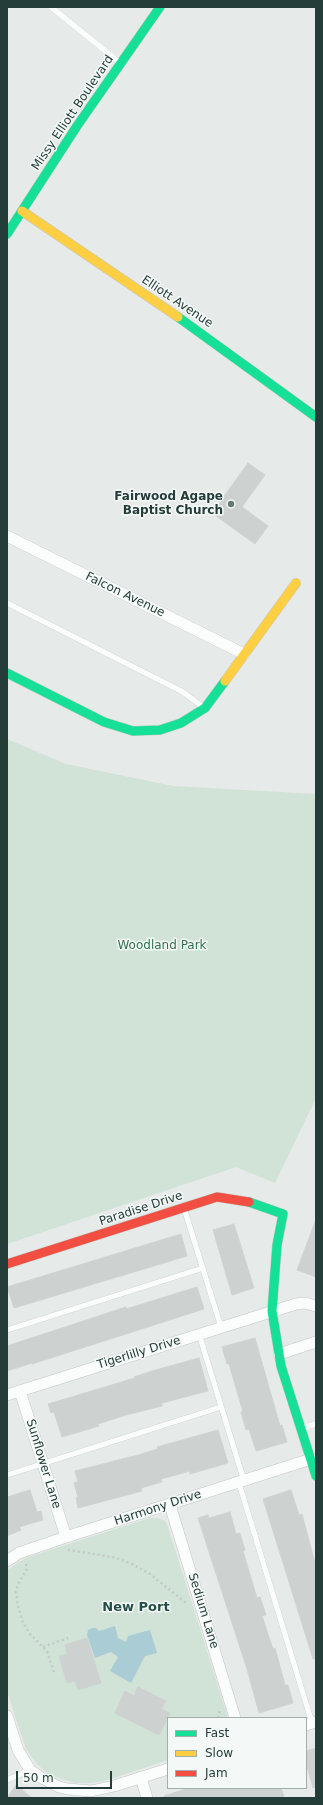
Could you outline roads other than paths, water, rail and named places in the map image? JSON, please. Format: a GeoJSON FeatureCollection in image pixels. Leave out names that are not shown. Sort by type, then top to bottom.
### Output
{"type":"FeatureCollection","features":[{"type":"Feature","properties":{"kind":"street","name":"Missy Elliott Boulevard"},"geometry":{"type":"LineString","coordinates":[[7,234],[160,7]]}},
{"type":"Feature","properties":{"kind":"street","name":"Elliott Avenue"},"geometry":{"type":"LineString","coordinates":[[22,211],[197,330],[316,417]]}},
{"type":"Feature","properties":{"kind":"street","name":"Falcon Avenue"},"geometry":{"type":"LineString","coordinates":[[7,536],[244,654]]}},
{"type":"Feature","properties":{"kind":"street"},"geometry":{"type":"LineString","coordinates":[[7,673],[104,722],[133,731],[160,730],[181,723],[205,708],[296,583]]}},
{"type":"Feature","properties":{"kind":"street","name":"Paradise Drive"},"geometry":{"type":"LineString","coordinates":[[7,1264],[217,1197],[244,1200],[283,1214],[277,1245],[272,1311]]}},
{"type":"Feature","properties":{"kind":"street","name":"Tigerlilly Drive"},"geometry":{"type":"LineString","coordinates":[[7,1395],[296,1304],[306,1303],[316,1306]]}},
{"type":"Feature","properties":{"kind":"street"},"geometry":{"type":"LineString","coordinates":[[272,1311],[279,1354],[316,1476]]}},
{"type":"Feature","properties":{"kind":"street"},"geometry":{"type":"LineString","coordinates":[[279,1354],[316,1342]]}},
{"type":"Feature","properties":{"kind":"street","name":"Sunflower Lane"},"geometry":{"type":"LineString","coordinates":[[20,1391],[66,1537]]}},
{"type":"Feature","properties":{"kind":"street","name":"Harmony Drive"},"geometry":{"type":"LineString","coordinates":[[7,1561],[19,1553],[66,1537],[311,1459]]}},
{"type":"Feature","properties":{"kind":"street","name":"Sedium Lane"},"geometry":{"type":"LineString","coordinates":[[170,1505],[235,1717]]}},
{"type":"Feature","properties":{"kind":"street"},"geometry":{"type":"LineString","coordinates":[[7,1716],[18,1750],[30,1770],[50,1783],[68,1790],[79,1791],[101,1789],[167,1769]]}},
{"type":"Feature","properties":{"kind":"street"},"geometry":{"type":"LineString","coordinates":[[141,1777],[147,1798]]}},
{"type":"Feature","properties":{"kind":"lane"},"geometry":{"type":"LineString","coordinates":[[51,7],[121,63]]}},
{"type":"Feature","properties":{"kind":"lane"},"geometry":{"type":"LineString","coordinates":[[7,603],[183,692],[205,708]]}},
{"type":"Feature","properties":{"kind":"lane"},"geometry":{"type":"LineString","coordinates":[[184,1208],[221,1327]]}},
{"type":"Feature","properties":{"kind":"lane"},"geometry":{"type":"LineString","coordinates":[[7,1330],[203,1268]]}},
{"type":"Feature","properties":{"kind":"lane"},"geometry":{"type":"LineString","coordinates":[[199,1334],[311,1723]]}},
{"type":"Feature","properties":{"kind":"lane"},"geometry":{"type":"LineString","coordinates":[[7,1475],[43,1465],[221,1407]]}},
{"type":"Feature","properties":{"kind":"lane"},"geometry":{"type":"LineString","coordinates":[[301,1428],[316,1424]]}},
{"type":"Feature","properties":{"kind":"lane"},"geometry":{"type":"LineString","coordinates":[[7,1780],[30,1770]]}},
{"type":"Feature","properties":{"kind":"water"},"geometry":{"type":"Polygon","coordinates":[[[115,1626],[118,1638],[126,1642],[128,1636],[150,1630],[157,1653],[145,1656],[131,1683],[110,1671],[118,1657],[111,1652],[95,1658],[87,1635],[88,1630],[92,1628],[96,1628],[99,1631],[115,1626]]]}},
{"type":"Feature","properties":{"kind":"place","name":"Fairwood Agape Baptist Church"},"geometry":{"type":"Point","coordinates":[231,504]}},
{"type":"Feature","properties":{"kind":"district","name":"New Port"},"geometry":{"type":"Point","coordinates":[136,1608]}},
{"type":"Feature","properties":{"kind":"park label","name":"Woodland Park"},"geometry":{"type":"Point","coordinates":[162,946]}}]}
